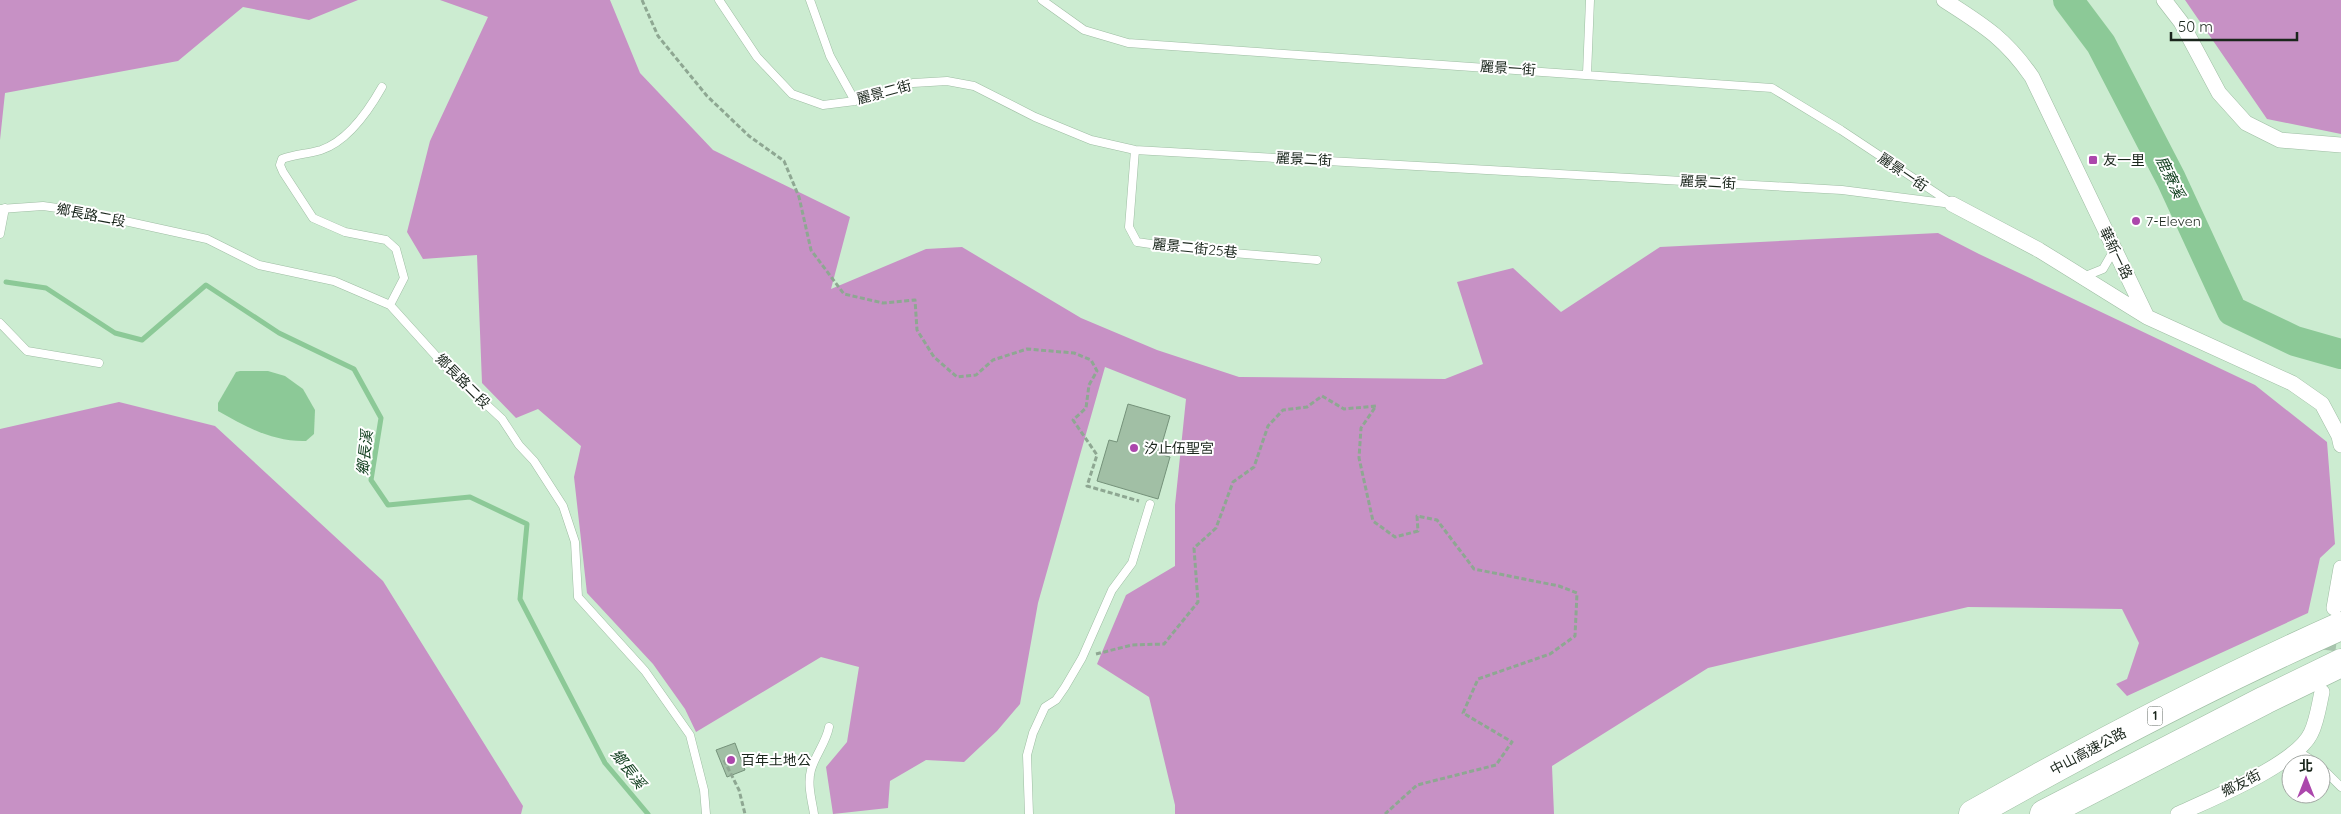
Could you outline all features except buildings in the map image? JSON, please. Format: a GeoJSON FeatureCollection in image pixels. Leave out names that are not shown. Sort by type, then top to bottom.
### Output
{"type":"FeatureCollection","features":[{"type":"Feature","properties":{"kind":"highway","name":"中山高速公路"},"geometry":{"type":"LineString","coordinates":[[1973,814],[2060,765],[2244,669],[2337,617]]}},
{"type":"Feature","properties":{"kind":"highway"},"geometry":{"type":"LineString","coordinates":[[2044,814],[2238,713],[2341,663]]}},
{"type":"Feature","properties":{"kind":"street","name":"華新一路"},"geometry":{"type":"LineString","coordinates":[[1944,0],[1998,35],[2018,56],[2032,77],[2147,317]]}},
{"type":"Feature","properties":{"kind":"street"},"geometry":{"type":"LineString","coordinates":[[2164,0],[2181,22],[2219,93],[2246,123],[2280,140],[2341,145]]}},
{"type":"Feature","properties":{"kind":"street"},"geometry":{"type":"LineString","coordinates":[[1952,204],[2039,250],[2147,317],[2292,383],[2322,404],[2339,436],[2341,445]]}},
{"type":"Feature","properties":{"kind":"street"},"geometry":{"type":"LineString","coordinates":[[2337,617],[2341,568]]}},
{"type":"Feature","properties":{"kind":"street","name":"鄉友街"},"geometry":{"type":"LineString","coordinates":[[2178,814],[2251,780],[2296,750],[2311,733],[2322,692]]}},
{"type":"Feature","properties":{"kind":"lane","name":"麗景二街"},"geometry":{"type":"LineString","coordinates":[[719,0],[757,57],[792,94],[823,105],[855,101],[913,83],[947,81],[974,86],[1035,117],[1091,140],[1135,150],[1842,190],[1952,204]]}},
{"type":"Feature","properties":{"kind":"lane"},"geometry":{"type":"LineString","coordinates":[[810,0],[830,56],[855,101]]}},
{"type":"Feature","properties":{"kind":"lane","name":"麗景一街"},"geometry":{"type":"LineString","coordinates":[[1042,0],[1084,30],[1128,43],[1772,88],[1841,130],[1952,204]]}},
{"type":"Feature","properties":{"kind":"lane"},"geometry":{"type":"LineString","coordinates":[[1588,74],[1590,0]]}},
{"type":"Feature","properties":{"kind":"lane"},"geometry":{"type":"LineString","coordinates":[[382,87],[370,110],[343,135],[322,150],[282,159],[280,164],[283,172],[313,218],[345,232],[386,240],[396,249],[404,278],[390,305]]}},
{"type":"Feature","properties":{"kind":"lane","name":"麗景二街25巷"},"geometry":{"type":"LineString","coordinates":[[1135,150],[1129,227],[1137,242],[1185,249],[1317,260]]}},
{"type":"Feature","properties":{"kind":"lane","name":"鄉長路二段"},"geometry":{"type":"LineString","coordinates":[[2,208],[43,206],[79,211],[207,239],[259,265],[334,281],[390,305],[446,366],[502,419],[534,461],[563,506],[575,542],[578,596],[645,671],[690,736],[704,790],[706,814]]}},
{"type":"Feature","properties":{"kind":"lane"},"geometry":{"type":"LineString","coordinates":[[0,234],[2,208]]}},
{"type":"Feature","properties":{"kind":"lane"},"geometry":{"type":"LineString","coordinates":[[2082,277],[2103,269],[2115,248]]}},
{"type":"Feature","properties":{"kind":"lane"},"geometry":{"type":"LineString","coordinates":[[0,323],[27,351],[99,363]]}},
{"type":"Feature","properties":{"kind":"lane"},"geometry":{"type":"LineString","coordinates":[[1028,814],[1027,755],[1033,733],[1045,708],[1061,694],[1082,658],[1112,590],[1132,563],[1150,504]]}},
{"type":"Feature","properties":{"kind":"lane"},"geometry":{"type":"LineString","coordinates":[[814,814],[810,792],[810,771],[827,739],[829,726]]}},
{"type":"Feature","properties":{"kind":"lane"},"geometry":{"type":"LineString","coordinates":[[2296,750],[2302,754]]}},
{"type":"Feature","properties":{"kind":"lane"},"geometry":{"type":"LineString","coordinates":[[2331,777],[2341,787]]}},
{"type":"Feature","properties":{"kind":"path"},"geometry":{"type":"LineString","coordinates":[[642,0],[658,36],[707,96],[749,136],[784,161],[799,197],[811,250],[844,294],[883,303],[915,300],[917,330],[934,357],[957,377],[976,376],[994,360],[1027,349],[1074,353],[1091,360],[1097,371],[1089,385],[1086,408],[1073,420],[1097,455],[1087,486],[1150,504]]}},
{"type":"Feature","properties":{"kind":"path"},"geometry":{"type":"LineString","coordinates":[[1082,658],[1132,645],[1164,644],[1198,602],[1194,548],[1216,528],[1233,482],[1254,467],[1268,426],[1283,410],[1307,407],[1322,396],[1344,409],[1376,406],[1361,428],[1359,458],[1373,521],[1395,537],[1418,531],[1417,516],[1437,520],[1474,569],[1559,586],[1577,593],[1575,636],[1550,654],[1478,680],[1463,712],[1512,742],[1496,766],[1417,785],[1385,814]]}},
{"type":"Feature","properties":{"kind":"path"},"geometry":{"type":"LineString","coordinates":[[724,760],[739,790],[745,814]]}},
{"type":"Feature","properties":{"kind":"shaded area"},"geometry":{"type":"Polygon","coordinates":[[[0,0],[358,0],[309,20],[243,7],[178,61],[5,93],[0,140],[0,0]]]}},
{"type":"Feature","properties":{"kind":"shaded area"},"geometry":{"type":"Polygon","coordinates":[[[440,0],[610,0],[640,73],[713,150],[850,217],[831,289],[926,249],[962,247],[1081,318],[1157,350],[1239,377],[1445,379],[1483,364],[1457,282],[1513,268],[1561,312],[1660,247],[1938,233],[2255,385],[2327,442],[2335,544],[2320,558],[2308,613],[2127,696],[2116,684],[2127,679],[2139,643],[2122,609],[1968,607],[1708,668],[1552,766],[1554,814],[1175,814],[1175,805],[1149,697],[1097,664],[1126,595],[1175,566],[1175,505],[1186,399],[1105,367],[1038,603],[1020,704],[997,731],[964,762],[926,760],[890,781],[888,808],[833,814],[826,767],[847,742],[859,667],[821,657],[696,732],[685,709],[653,664],[587,593],[574,477],[581,446],[538,409],[516,418],[482,383],[477,255],[423,259],[407,232],[430,141],[488,17],[440,0]]]}},
{"type":"Feature","properties":{"kind":"shaded area"},"geometry":{"type":"Polygon","coordinates":[[[2185,0],[2341,0],[2341,134],[2267,119],[2185,0]]]}},
{"type":"Feature","properties":{"kind":"shaded area"},"geometry":{"type":"Polygon","coordinates":[[[268,371],[285,376],[303,389],[315,410],[314,434],[306,441],[282,439],[249,428],[218,411],[218,403],[236,372],[268,371]]]}},
{"type":"Feature","properties":{"kind":"shaded area"},"geometry":{"type":"Polygon","coordinates":[[[119,402],[215,426],[383,581],[523,806],[521,814],[0,814],[0,429],[119,402]]]}},
{"type":"Feature","properties":{"kind":"waterway","name":"鹿寮溪"},"geometry":{"type":"LineString","coordinates":[[2068,0],[2101,44],[2171,179],[2232,311],[2295,341],[2341,354]]}},
{"type":"Feature","properties":{"kind":"waterway","name":"鄉長溪"},"geometry":{"type":"LineString","coordinates":[[6,282],[46,288],[115,333],[142,340],[206,285],[279,333],[354,369],[381,418],[371,480],[388,505],[470,497],[527,524],[520,599],[605,763],[648,814]]}},
{"type":"Feature","properties":{"kind":"tunnel"},"geometry":{"type":"LineString","coordinates":[[2325,673],[2331,627]]}},
{"type":"Feature","properties":{"kind":"place","name":"友一里"},"geometry":{"type":"Point","coordinates":[2093,160]}},
{"type":"Feature","properties":{"kind":"place","name":"7-Eleven"},"geometry":{"type":"Point","coordinates":[2136,221]}},
{"type":"Feature","properties":{"kind":"place","name":"汐止伍聖宮"},"geometry":{"type":"Point","coordinates":[1134,448]}},
{"type":"Feature","properties":{"kind":"place","name":"百年土地公"},"geometry":{"type":"Point","coordinates":[731,760]}}]}
